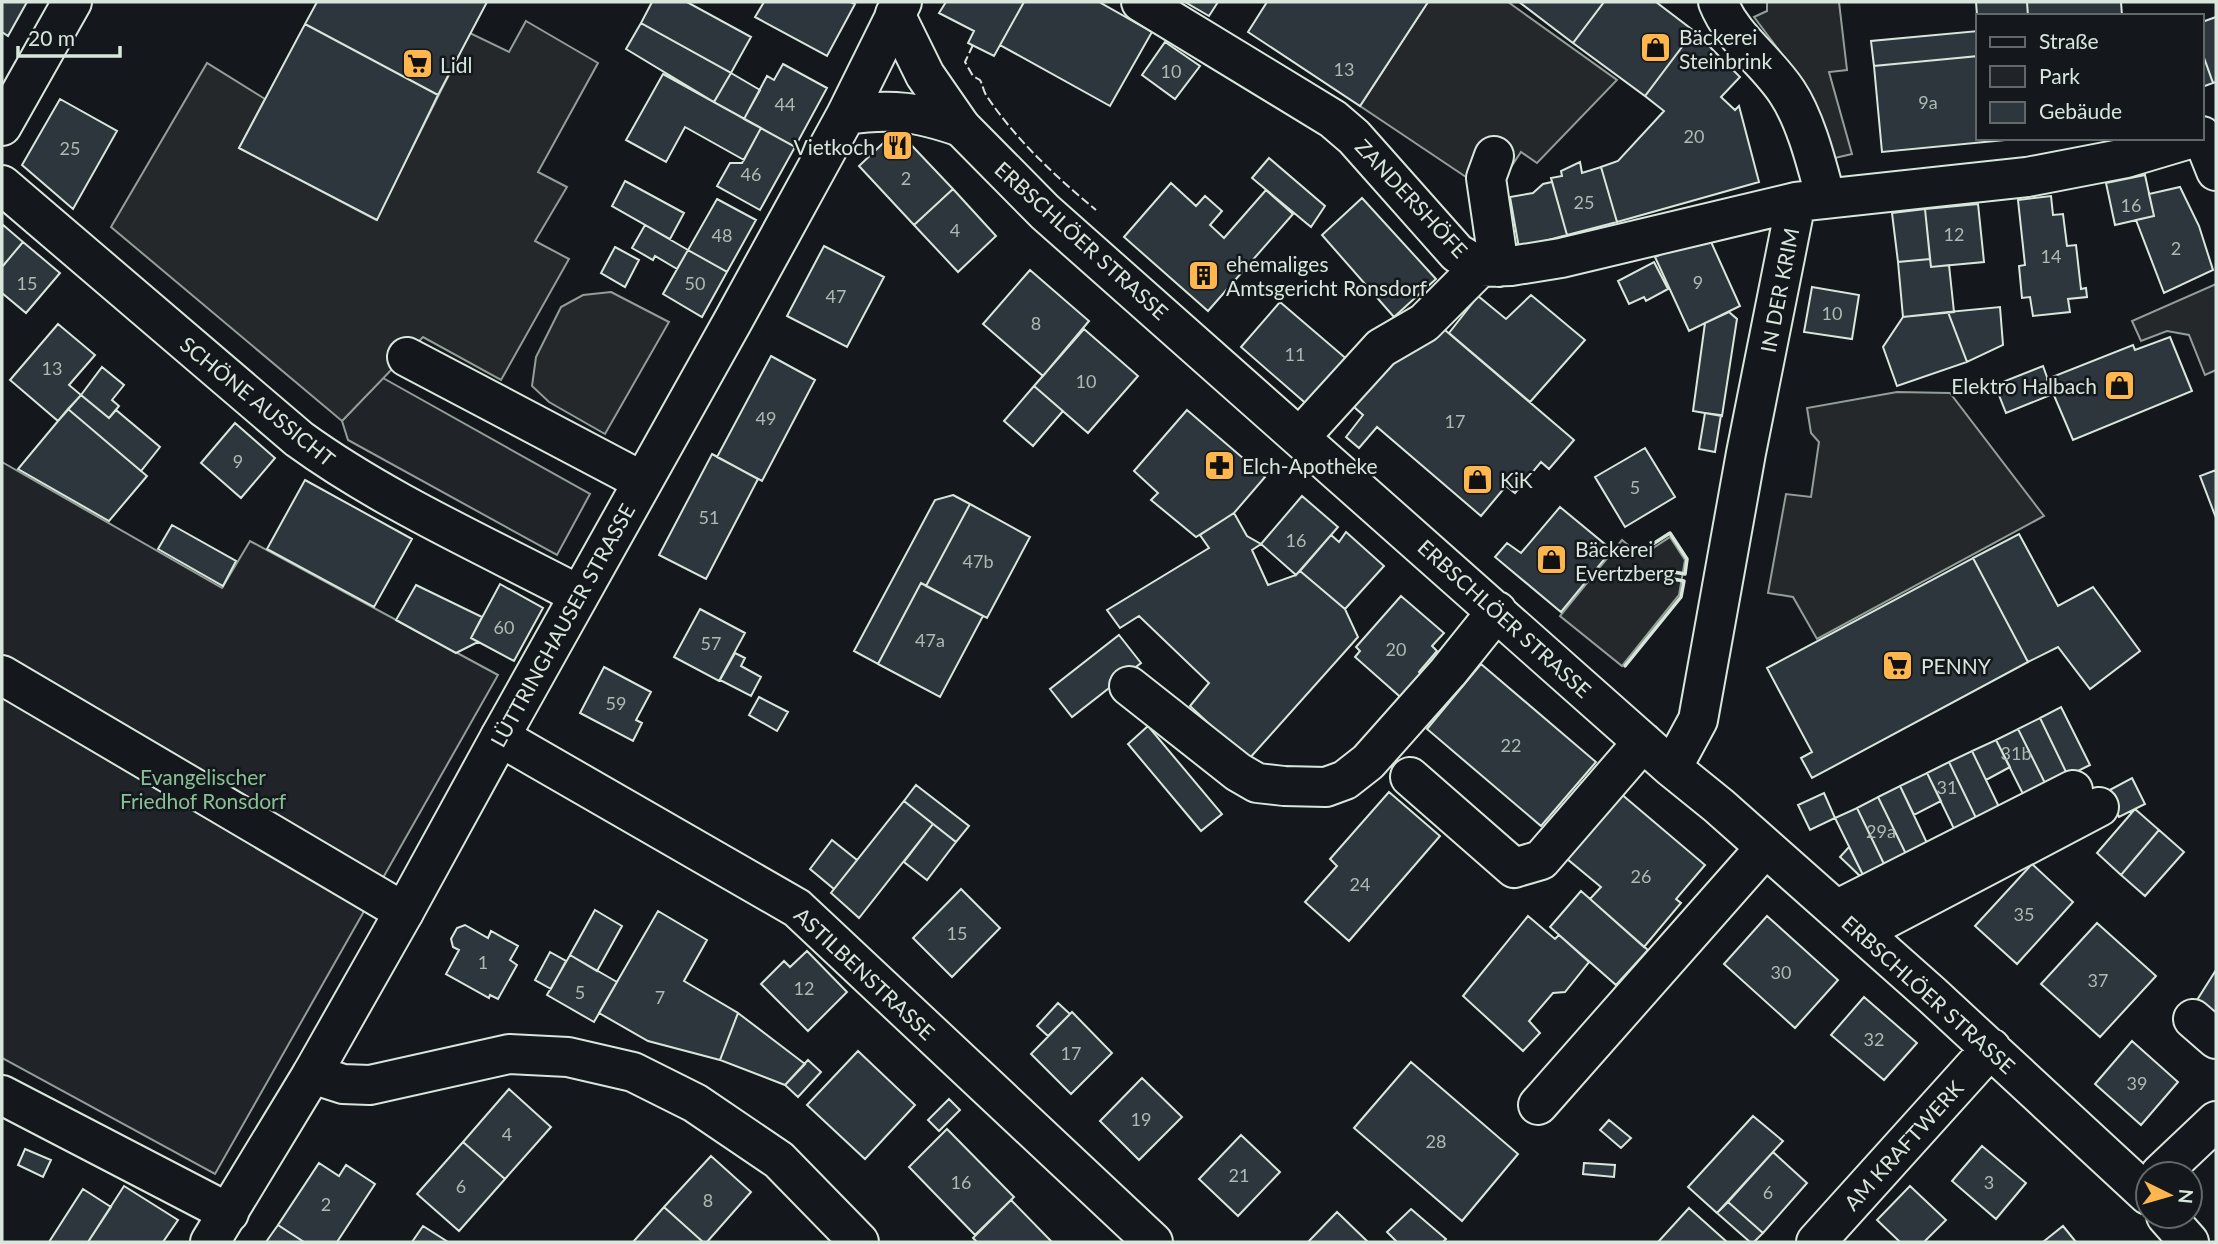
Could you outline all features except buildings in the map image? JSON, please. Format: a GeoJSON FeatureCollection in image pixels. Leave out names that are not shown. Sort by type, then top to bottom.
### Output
{"type":"FeatureCollection","features":[{"type":"Feature","properties":{"kind":"street"},"geometry":{"type":"LineString","coordinates":[[2,126],[72,2]]}},
{"type":"Feature","properties":{"kind":"street","name":"ZANDERSHÖFE"},"geometry":{"type":"LineString","coordinates":[[1141,2],[1333,119],[1354,136],[1457,253],[1496,267]]}},
{"type":"Feature","properties":{"kind":"street"},"geometry":{"type":"LineString","coordinates":[[1718,2],[1726,20],[1788,93],[1809,139],[1811,201]]}},
{"type":"Feature","properties":{"kind":"street","name":"LÜTTRINGHAUSER STRASSE"},"geometry":{"type":"LineString","coordinates":[[219,1228],[312,1074],[404,912],[846,115],[896,6]]}},
{"type":"Feature","properties":{"kind":"street","name":"ERBSCHLÖER STRASSE"},"geometry":{"type":"LineString","coordinates":[[896,6],[925,75],[961,127],[1045,212],[2134,1175]]}},
{"type":"Feature","properties":{"kind":"street"},"geometry":{"type":"LineString","coordinates":[[846,115],[874,110],[897,111],[923,114],[961,127]]}},
{"type":"Feature","properties":{"kind":"street"},"geometry":{"type":"LineString","coordinates":[[1300,437],[1381,348],[1424,323],[1496,267],[1561,258],[1811,201],[2027,177],[2126,158],[2186,140]]}},
{"type":"Feature","properties":{"kind":"street"},"geometry":{"type":"LineString","coordinates":[[2204,140],[2216,171]]}},
{"type":"Feature","properties":{"kind":"street","name":"SCHÖNE AUSSICHT"},"geometry":{"type":"LineString","coordinates":[[2,185],[299,439],[328,460],[363,482],[579,595]]}},
{"type":"Feature","properties":{"kind":"street","name":"IN DER KRIM"},"geometry":{"type":"LineString","coordinates":[[1672,768],[1698,720],[1746,453],[1811,201]]}},
{"type":"Feature","properties":{"kind":"street"},"geometry":{"type":"LineString","coordinates":[[407,357],[642,481]]}},
{"type":"Feature","properties":{"kind":"street"},"geometry":{"type":"LineString","coordinates":[[1129,686],[1238,772],[1256,783],[1326,787],[1345,780],[1368,762],[1448,672],[1497,611]]}},
{"type":"Feature","properties":{"kind":"street"},"geometry":{"type":"LineString","coordinates":[[2,676],[404,912]]}},
{"type":"Feature","properties":{"kind":"street","name":"ASTILBENSTRASSE"},"geometry":{"type":"LineString","coordinates":[[500,737],[797,908],[1153,1242]]}},
{"type":"Feature","properties":{"kind":"street"},"geometry":{"type":"LineString","coordinates":[[1410,777],[1514,868],[1541,860],[1643,742]]}},
{"type":"Feature","properties":{"kind":"street"},"geometry":{"type":"LineString","coordinates":[[1848,921],[2086,799]]}},
{"type":"Feature","properties":{"kind":"street"},"geometry":{"type":"LineString","coordinates":[[1538,1105],[1765,848]]}},
{"type":"Feature","properties":{"kind":"street","name":"AM KRAFTWERK"},"geometry":{"type":"LineString","coordinates":[[1816,1242],[1992,1048]]}},
{"type":"Feature","properties":{"kind":"street"},"geometry":{"type":"LineString","coordinates":[[312,1074],[343,1084],[370,1084],[509,1054],[568,1057],[633,1072],[695,1103],[779,1160],[859,1242]]}},
{"type":"Feature","properties":{"kind":"street"},"geometry":{"type":"LineString","coordinates":[[2,1095],[219,1228]]}},
{"type":"Feature","properties":{"kind":"street"},"geometry":{"type":"LineString","coordinates":[[2181,1160],[2216,1121]]}},
{"type":"Feature","properties":{"kind":"green space"},"geometry":{"type":"Polygon","coordinates":[[[383,378],[590,494],[557,555],[348,440],[342,421],[383,378]]]}},
{"type":"Feature","properties":{"kind":"green space","name":"Evangelischer Friedhof Ronsdorf"},"geometry":{"type":"Polygon","coordinates":[[[2,462],[222,588],[250,541],[498,675],[215,1174],[2,1058],[2,462]]]}},
{"type":"Feature","properties":{"kind":"shaded area"},"geometry":{"type":"Polygon","coordinates":[[[1428,2],[1508,2],[1617,80],[1537,163],[1521,152],[1505,176],[1472,181],[1360,106],[1428,2]]]}},
{"type":"Feature","properties":{"kind":"shaded area"},"geometry":{"type":"Polygon","coordinates":[[[1767,2],[1839,2],[1847,70],[1829,72],[1852,154],[1826,160],[1793,69],[1754,17],[1767,11],[1767,2]]]}},
{"type":"Feature","properties":{"kind":"shaded area","name":"Lidl"},"geometry":{"type":"Polygon","coordinates":[[[526,21],[598,63],[538,172],[567,187],[535,241],[569,259],[501,380],[423,337],[342,421],[111,227],[207,63],[265,99],[239,148],[376,220],[470,33],[509,52],[526,21]]]}},
{"type":"Feature","properties":{"kind":"shaded area"},"geometry":{"type":"Polygon","coordinates":[[[2216,284],[2216,370],[2205,375],[2189,335],[2167,331],[2141,341],[2132,321],[2216,284]]]}},
{"type":"Feature","properties":{"kind":"shaded area"},"geometry":{"type":"Polygon","coordinates":[[[611,292],[669,322],[605,434],[549,402],[532,386],[536,357],[561,307],[583,295],[611,292]]]}},
{"type":"Feature","properties":{"kind":"shaded area"},"geometry":{"type":"Polygon","coordinates":[[[1897,392],[1950,393],[2044,516],[1817,639],[1793,597],[1768,593],[1786,494],[1811,497],[1819,442],[1811,433],[1807,408],[1897,392]]]}},
{"type":"Feature","properties":{"kind":"shaded area"},"geometry":{"type":"Polygon","coordinates":[[[1670,537],[1685,560],[1679,595],[1622,666],[1560,616],[1622,540],[1641,556],[1670,537]]]}},
{"type":"Feature","properties":{"kind":"fence"},"geometry":{"type":"LineString","coordinates":[[973,45],[965,62],[973,76],[980,80],[997,111],[1037,157],[1096,210]]}},
{"type":"Feature","properties":{"kind":"wall"},"geometry":{"type":"LineString","coordinates":[[1642,551],[1670,533],[1687,559],[1685,574],[1668,571]]}},
{"type":"Feature","properties":{"kind":"wall"},"geometry":{"type":"LineString","coordinates":[[1625,666],[1681,597],[1684,581],[1667,578]]}},
{"type":"Feature","properties":{"kind":"place","name":"Bäckerei Steinbrink"},"geometry":{"type":"Point","coordinates":[1656,48]}},
{"type":"Feature","properties":{"kind":"place","name":"Lidl"},"geometry":{"type":"Point","coordinates":[417,64]}},
{"type":"Feature","properties":{"kind":"place","name":"Vietkoch"},"geometry":{"type":"Point","coordinates":[898,146]}},
{"type":"Feature","properties":{"kind":"place","name":"ehemaliges Amtsgericht Ronsdorf"},"geometry":{"type":"Point","coordinates":[1203,275]}},
{"type":"Feature","properties":{"kind":"place","name":"Elektro Halbach"},"geometry":{"type":"Point","coordinates":[2120,385]}},
{"type":"Feature","properties":{"kind":"place","name":"Elch-Apotheke"},"geometry":{"type":"Point","coordinates":[1219,465]}},
{"type":"Feature","properties":{"kind":"place","name":"KiK"},"geometry":{"type":"Point","coordinates":[1477,479]}},
{"type":"Feature","properties":{"kind":"place","name":"Bäckerei Evertzberg"},"geometry":{"type":"Point","coordinates":[1552,560]}},
{"type":"Feature","properties":{"kind":"place","name":"PENNY"},"geometry":{"type":"Point","coordinates":[1898,665]}}]}
